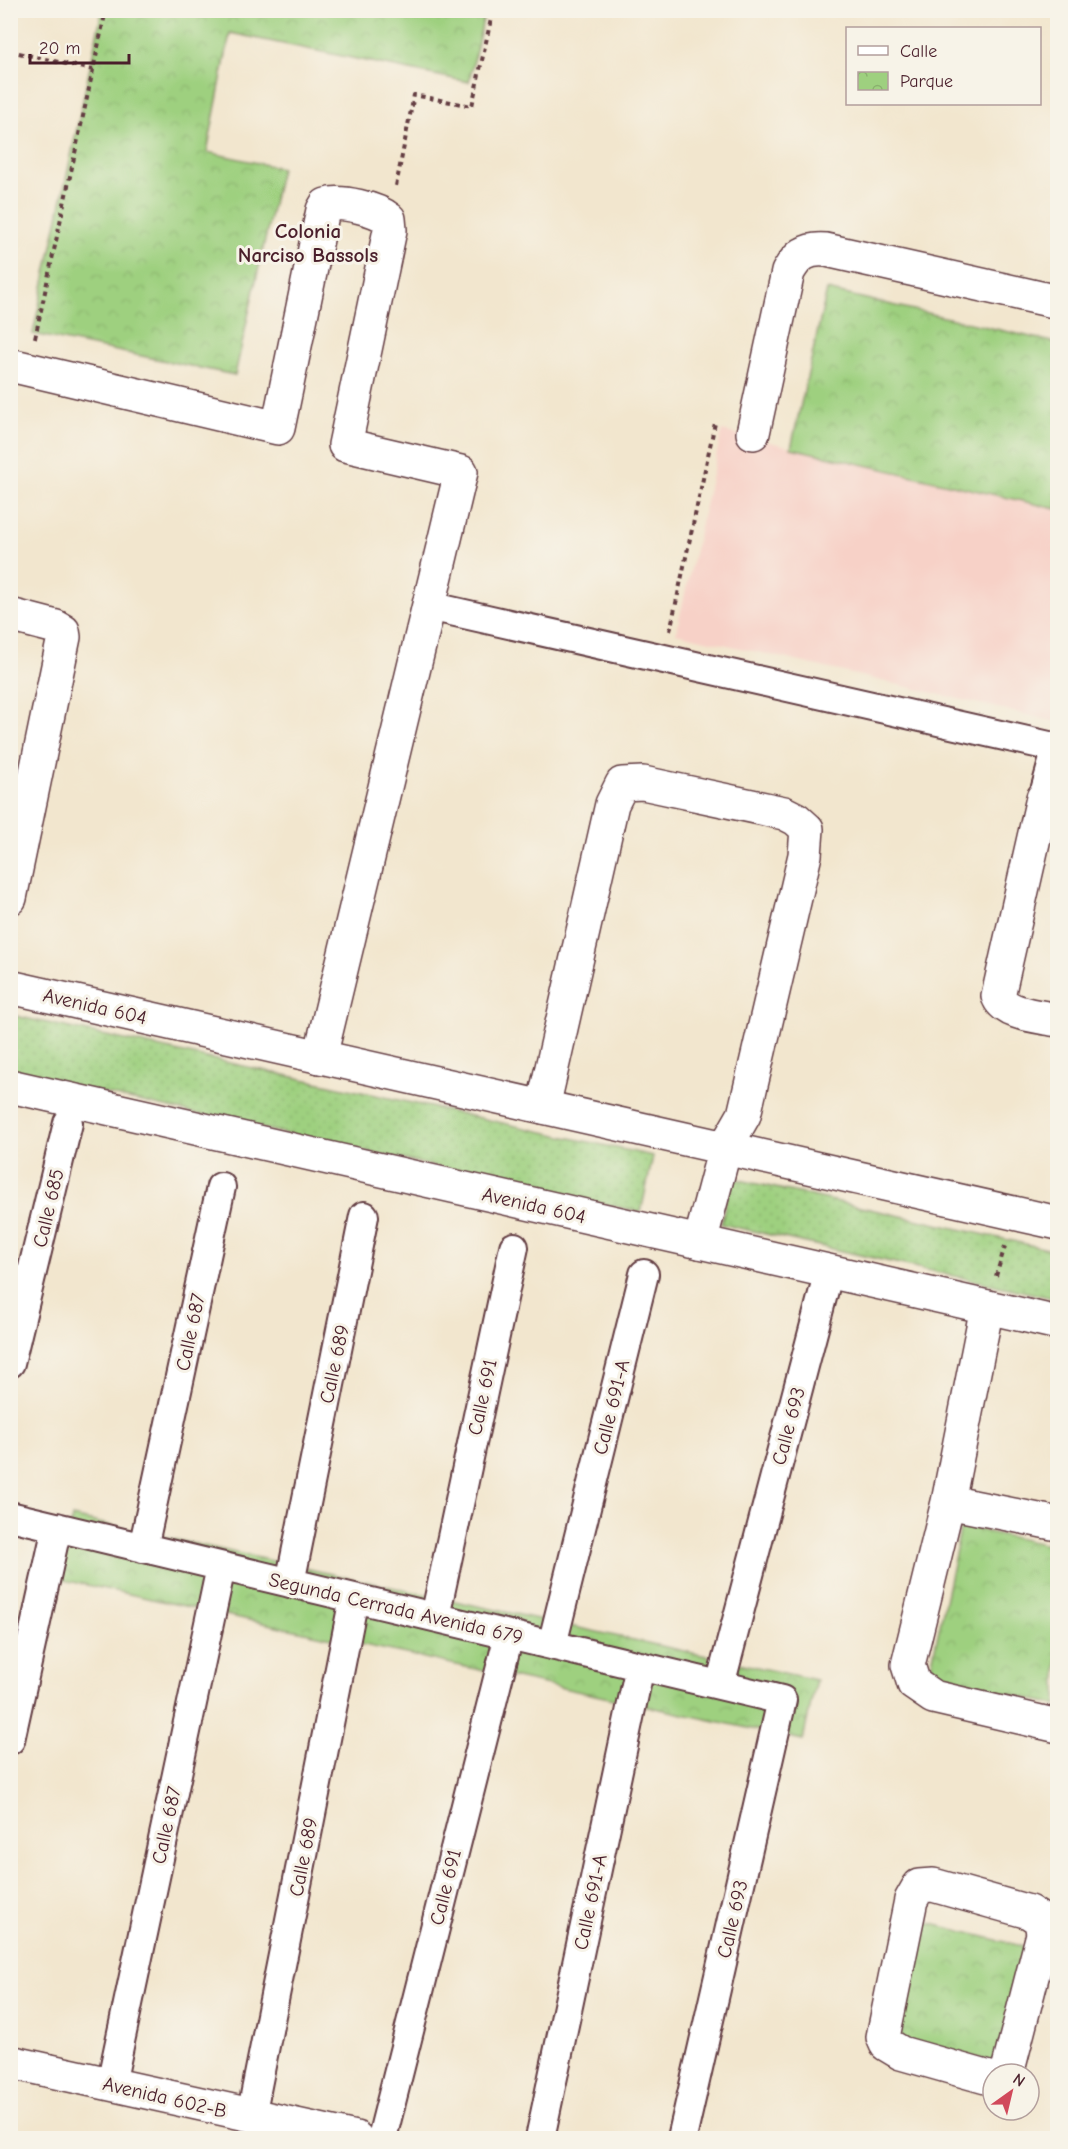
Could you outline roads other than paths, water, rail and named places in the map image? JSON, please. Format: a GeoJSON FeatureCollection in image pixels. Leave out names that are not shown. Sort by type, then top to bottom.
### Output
{"type":"FeatureCollection","features":[{"type":"Feature","properties":{"kind":"street"},"geometry":{"type":"LineString","coordinates":[[20,367],[278,428],[323,210],[326,205],[336,203],[377,212],[389,219],[390,230],[345,445],[461,472],[320,1057]]}},
{"type":"Feature","properties":{"kind":"street"},"geometry":{"type":"LineString","coordinates":[[753,433],[788,272],[803,252],[815,249],[826,250],[1058,302]]}},
{"type":"Feature","properties":{"kind":"street"},"geometry":{"type":"LineString","coordinates":[[429,606],[1057,748],[1050,800],[998,996],[1001,1003],[1008,1008],[1058,1020]]}},
{"type":"Feature","properties":{"kind":"street"},"geometry":{"type":"LineString","coordinates":[[10,615],[56,627],[63,631],[64,637],[10,898]]}},
{"type":"Feature","properties":{"kind":"street"},"geometry":{"type":"LineString","coordinates":[[543,1107],[612,804],[622,784],[643,783],[784,813],[796,819],[807,830],[807,842],[744,1114],[725,1148],[700,1242]]}},
{"type":"Feature","properties":{"kind":"street","name":"Avenida 604"},"geometry":{"type":"LineString","coordinates":[[10,987],[1058,1223]]}},
{"type":"Feature","properties":{"kind":"street","name":"Avenida 604"},"geometry":{"type":"LineString","coordinates":[[10,1086],[1058,1323]]}},
{"type":"Feature","properties":{"kind":"street","name":"Calle 685"},"geometry":{"type":"LineString","coordinates":[[10,1363],[68,1123]]}},
{"type":"Feature","properties":{"kind":"street","name":"Calle 687"},"geometry":{"type":"LineString","coordinates":[[143,1548],[221,1187]]}},
{"type":"Feature","properties":{"kind":"street","name":"Calle 689"},"geometry":{"type":"LineString","coordinates":[[290,1582],[364,1216]]}},
{"type":"Feature","properties":{"kind":"street","name":"Calle 691"},"geometry":{"type":"LineString","coordinates":[[435,1617],[514,1247]]}},
{"type":"Feature","properties":{"kind":"street","name":"Calle 693"},"geometry":{"type":"LineString","coordinates":[[720,1685],[829,1271]]}},
{"type":"Feature","properties":{"kind":"street","name":"Calle 691-A"},"geometry":{"type":"LineString","coordinates":[[552,1645],[644,1274]]}},
{"type":"Feature","properties":{"kind":"street"},"geometry":{"type":"LineString","coordinates":[[987,1307],[948,1502],[908,1665],[909,1675],[914,1684],[933,1697],[1058,1726]]}},
{"type":"Feature","properties":{"kind":"street"},"geometry":{"type":"LineString","coordinates":[[948,1502],[1058,1524]]}},
{"type":"Feature","properties":{"kind":"street","name":"Segunda Cerrada Avenida 679"},"geometry":{"type":"LineString","coordinates":[[10,1516],[782,1700]]}},
{"type":"Feature","properties":{"kind":"street"},"geometry":{"type":"LineString","coordinates":[[10,1740],[57,1527]]}},
{"type":"Feature","properties":{"kind":"street","name":"Calle 687"},"geometry":{"type":"LineString","coordinates":[[111,2084],[221,1567]]}},
{"type":"Feature","properties":{"kind":"street","name":"Calle 689"},"geometry":{"type":"LineString","coordinates":[[252,2116],[354,1598]]}},
{"type":"Feature","properties":{"kind":"street","name":"Calle 691"},"geometry":{"type":"LineString","coordinates":[[382,2139],[509,1635]]}},
{"type":"Feature","properties":{"kind":"street","name":"Calle 691-A"},"geometry":{"type":"LineString","coordinates":[[540,2139],[639,1666]]}},
{"type":"Feature","properties":{"kind":"street","name":"Calle 693"},"geometry":{"type":"LineString","coordinates":[[682,2139],[782,1700]]}},
{"type":"Feature","properties":{"kind":"street"},"geometry":{"type":"LineString","coordinates":[[981,2076],[901,2053],[886,2044],[883,2029],[911,1900],[920,1886],[933,1885],[1029,1911],[1041,1920],[1050,1936],[1011,2062]]}},
{"type":"Feature","properties":{"kind":"street","name":"Avenida 602-B"},"geometry":{"type":"LineString","coordinates":[[10,2062],[356,2139]]}},
{"type":"Feature","properties":{"kind":"district","name":"Colonia Narciso Bassols"},"geometry":{"type":"Point","coordinates":[308,243]}}]}
